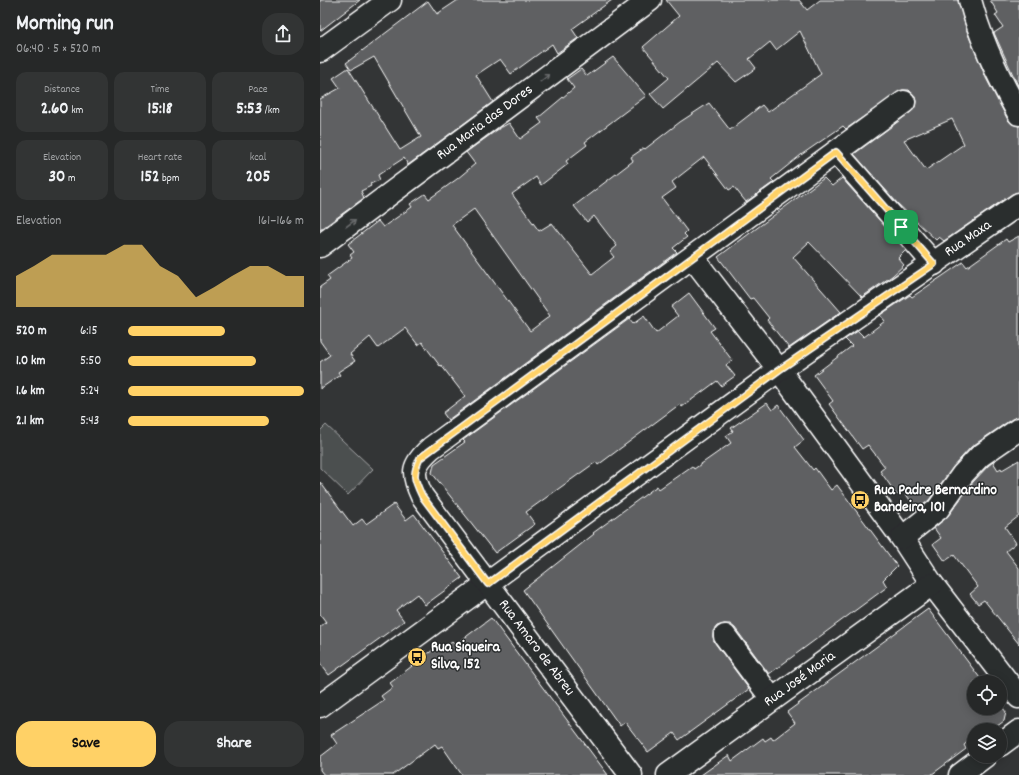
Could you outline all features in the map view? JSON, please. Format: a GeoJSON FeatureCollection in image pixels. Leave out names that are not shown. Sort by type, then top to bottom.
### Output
{"type":"FeatureCollection","features":[{"type":"Feature","properties":{"kind":"street"},"geometry":{"type":"LineString","coordinates":[[320,51],[390,0]]}},
{"type":"Feature","properties":{"kind":"street","name":"Rua Maria das Dores"},"geometry":{"type":"LineString","coordinates":[[320,246],[650,0]]}},
{"type":"Feature","properties":{"kind":"street"},"geometry":{"type":"LineString","coordinates":[[970,0],[978,30],[990,60],[1019,114]]}},
{"type":"Feature","properties":{"kind":"street"},"geometry":{"type":"LineString","coordinates":[[904,102],[693,258],[779,370],[902,538],[932,584],[1019,697]]}},
{"type":"Feature","properties":{"kind":"street"},"geometry":{"type":"LineString","coordinates":[[836,152],[934,264]]}},
{"type":"Feature","properties":{"kind":"street","name":"Rua Maxa"},"geometry":{"type":"LineString","coordinates":[[320,706],[779,370],[1019,204]]}},
{"type":"Feature","properties":{"kind":"street","name":"Rua Amaro de Abreu"},"geometry":{"type":"LineString","coordinates":[[631,775],[422,496],[414,480],[414,470],[420,458],[693,258]]}},
{"type":"Feature","properties":{"kind":"street"},"geometry":{"type":"LineString","coordinates":[[902,538],[938,509],[963,474],[980,456],[1019,429]]}},
{"type":"Feature","properties":{"kind":"street","name":"Rua José Maria"},"geometry":{"type":"LineString","coordinates":[[668,775],[932,584]]}},
{"type":"Feature","properties":{"kind":"street"},"geometry":{"type":"LineString","coordinates":[[725,636],[772,699]]}},
{"type":"Feature","properties":{"kind":"street"},"geometry":{"type":"LineString","coordinates":[[1007,740],[1019,731]]}},
{"type":"Feature","properties":{"kind":"street"},"geometry":{"type":"LineString","coordinates":[[960,775],[976,763]]}},
{"type":"Feature","properties":{"kind":"shaded area"},"geometry":{"type":"Polygon","coordinates":[[[326,425],[373,469],[348,495],[320,468],[320,431],[326,425]]]}},
{"type":"Feature","properties":{"kind":"building"},"geometry":{"type":"Polygon","coordinates":[[[320,0],[360,0],[320,31],[320,0]]]}},
{"type":"Feature","properties":{"kind":"building"},"geometry":{"type":"Polygon","coordinates":[[[458,0],[612,0],[572,29],[578,38],[557,53],[552,44],[511,74],[500,59],[476,75],[493,102],[408,165],[404,158],[378,175],[380,180],[370,184],[371,186],[361,191],[364,198],[320,230],[320,99],[340,88],[333,78],[348,68],[400,150],[421,137],[374,57],[351,70],[346,63],[428,1],[437,14],[458,0]]]}},
{"type":"Feature","properties":{"kind":"building"},"geometry":{"type":"Polygon","coordinates":[[[666,0],[799,0],[807,10],[820,0],[958,0],[968,34],[986,78],[1008,120],[1012,124],[1019,126],[1019,192],[1012,194],[944,241],[939,237],[936,240],[897,203],[854,154],[911,112],[915,107],[916,101],[914,95],[909,90],[902,90],[846,129],[843,126],[801,155],[771,179],[774,182],[746,202],[734,187],[729,190],[704,157],[672,182],[676,188],[662,198],[687,231],[684,234],[687,237],[673,248],[677,252],[448,420],[443,413],[465,396],[422,342],[418,345],[405,328],[378,348],[370,337],[350,354],[355,361],[338,372],[340,375],[320,389],[320,362],[330,355],[320,341],[320,287],[330,280],[327,276],[352,258],[350,255],[354,252],[348,244],[378,221],[383,227],[412,207],[410,204],[425,194],[429,199],[457,179],[475,164],[466,152],[497,130],[509,123],[520,139],[542,123],[538,118],[574,88],[567,79],[581,69],[587,76],[613,57],[646,96],[585,142],[587,145],[566,161],[568,164],[541,185],[536,177],[512,194],[539,231],[552,223],[592,274],[614,257],[610,252],[617,246],[594,216],[587,222],[574,206],[633,161],[631,157],[644,148],[645,149],[680,122],[709,103],[730,130],[762,105],[768,112],[821,74],[800,31],[776,50],[770,42],[749,59],[756,68],[736,82],[718,63],[663,109],[650,94],[669,78],[643,47],[679,16],[666,0]],[[952,119],[904,140],[926,170],[964,144],[952,119]],[[474,209],[452,225],[530,331],[550,316],[474,209]]]}},
{"type":"Feature","properties":{"kind":"building"},"geometry":{"type":"Polygon","coordinates":[[[990,0],[1019,0],[1019,88],[994,33],[1003,27],[995,15],[998,13],[990,0]]]}},
{"type":"Feature","properties":{"kind":"building"},"geometry":{"type":"Polygon","coordinates":[[[824,178],[832,186],[842,178],[906,250],[898,258],[904,265],[892,276],[862,297],[809,242],[793,257],[841,312],[789,348],[767,320],[769,318],[753,298],[750,299],[718,257],[824,178]]]}},
{"type":"Feature","properties":{"kind":"building"},"geometry":{"type":"Polygon","coordinates":[[[1019,236],[1019,417],[1012,419],[971,447],[953,467],[929,500],[917,510],[903,490],[897,495],[880,471],[885,467],[868,445],[862,449],[829,404],[833,401],[814,375],[852,346],[845,339],[858,331],[864,337],[885,321],[880,315],[910,295],[912,297],[963,262],[967,267],[1006,239],[1008,242],[1019,236]]]}},
{"type":"Feature","properties":{"kind":"building"},"geometry":{"type":"Polygon","coordinates":[[[689,293],[715,328],[710,331],[732,360],[726,365],[735,376],[721,386],[717,381],[682,407],[680,404],[598,465],[596,462],[526,512],[535,524],[495,553],[432,473],[434,464],[465,442],[463,440],[629,319],[633,324],[644,316],[656,333],[678,316],[671,307],[689,293]]]}},
{"type":"Feature","properties":{"kind":"building"},"geometry":{"type":"Polygon","coordinates":[[[767,403],[772,410],[778,405],[804,440],[795,447],[813,470],[815,468],[831,490],[837,485],[897,566],[883,580],[887,587],[769,674],[735,628],[730,624],[717,626],[713,631],[715,643],[749,689],[679,740],[674,733],[648,752],[625,722],[620,726],[523,590],[594,534],[593,533],[657,486],[659,489],[692,466],[694,469],[731,443],[726,436],[733,431],[731,428],[767,403]]]}},
{"type":"Feature","properties":{"kind":"building"},"geometry":{"type":"Polygon","coordinates":[[[1019,460],[1019,516],[1005,527],[1016,543],[1006,551],[1019,568],[1019,644],[984,600],[978,604],[970,594],[978,587],[954,555],[945,561],[933,544],[941,538],[934,528],[948,516],[973,482],[988,466],[993,462],[998,470],[1001,468],[1002,470],[1019,460]]]}},
{"type":"Feature","properties":{"kind":"building"},"geometry":{"type":"Polygon","coordinates":[[[320,482],[353,526],[362,519],[366,524],[394,504],[406,520],[414,514],[462,578],[425,605],[417,594],[396,610],[404,621],[329,675],[320,663],[320,627],[326,622],[320,614],[320,482]]]}},
{"type":"Feature","properties":{"kind":"building"},"geometry":{"type":"Polygon","coordinates":[[[928,609],[978,675],[967,675],[967,715],[1005,715],[1004,721],[1001,723],[967,723],[967,743],[964,745],[966,749],[931,775],[701,775],[729,755],[732,761],[763,738],[765,741],[771,737],[773,740],[795,723],[787,712],[928,609]]]}},
{"type":"Feature","properties":{"kind":"building"},"geometry":{"type":"Polygon","coordinates":[[[491,618],[608,775],[462,775],[442,746],[438,748],[435,744],[393,775],[324,775],[320,770],[320,757],[337,744],[331,735],[384,700],[381,696],[393,687],[390,683],[438,646],[441,650],[452,642],[455,645],[491,618]]]}},
{"type":"Feature","properties":{"kind":"place","name":"Rua Padre Bernardino Bandeira, 101"},"geometry":{"type":"Point","coordinates":[860,500]}},
{"type":"Feature","properties":{"kind":"place","name":"Rua Siqueira Silva, 152"},"geometry":{"type":"Point","coordinates":[417,657]}},
{"type":"Feature","properties":{"kind":"route"},"geometry":{"type":"LineString","coordinates":[[836,152],[901,227],[934,264],[779,370],[488,584],[422,496],[414,480],[414,470],[420,458],[431,448],[693,258],[836,152]]}}]}
